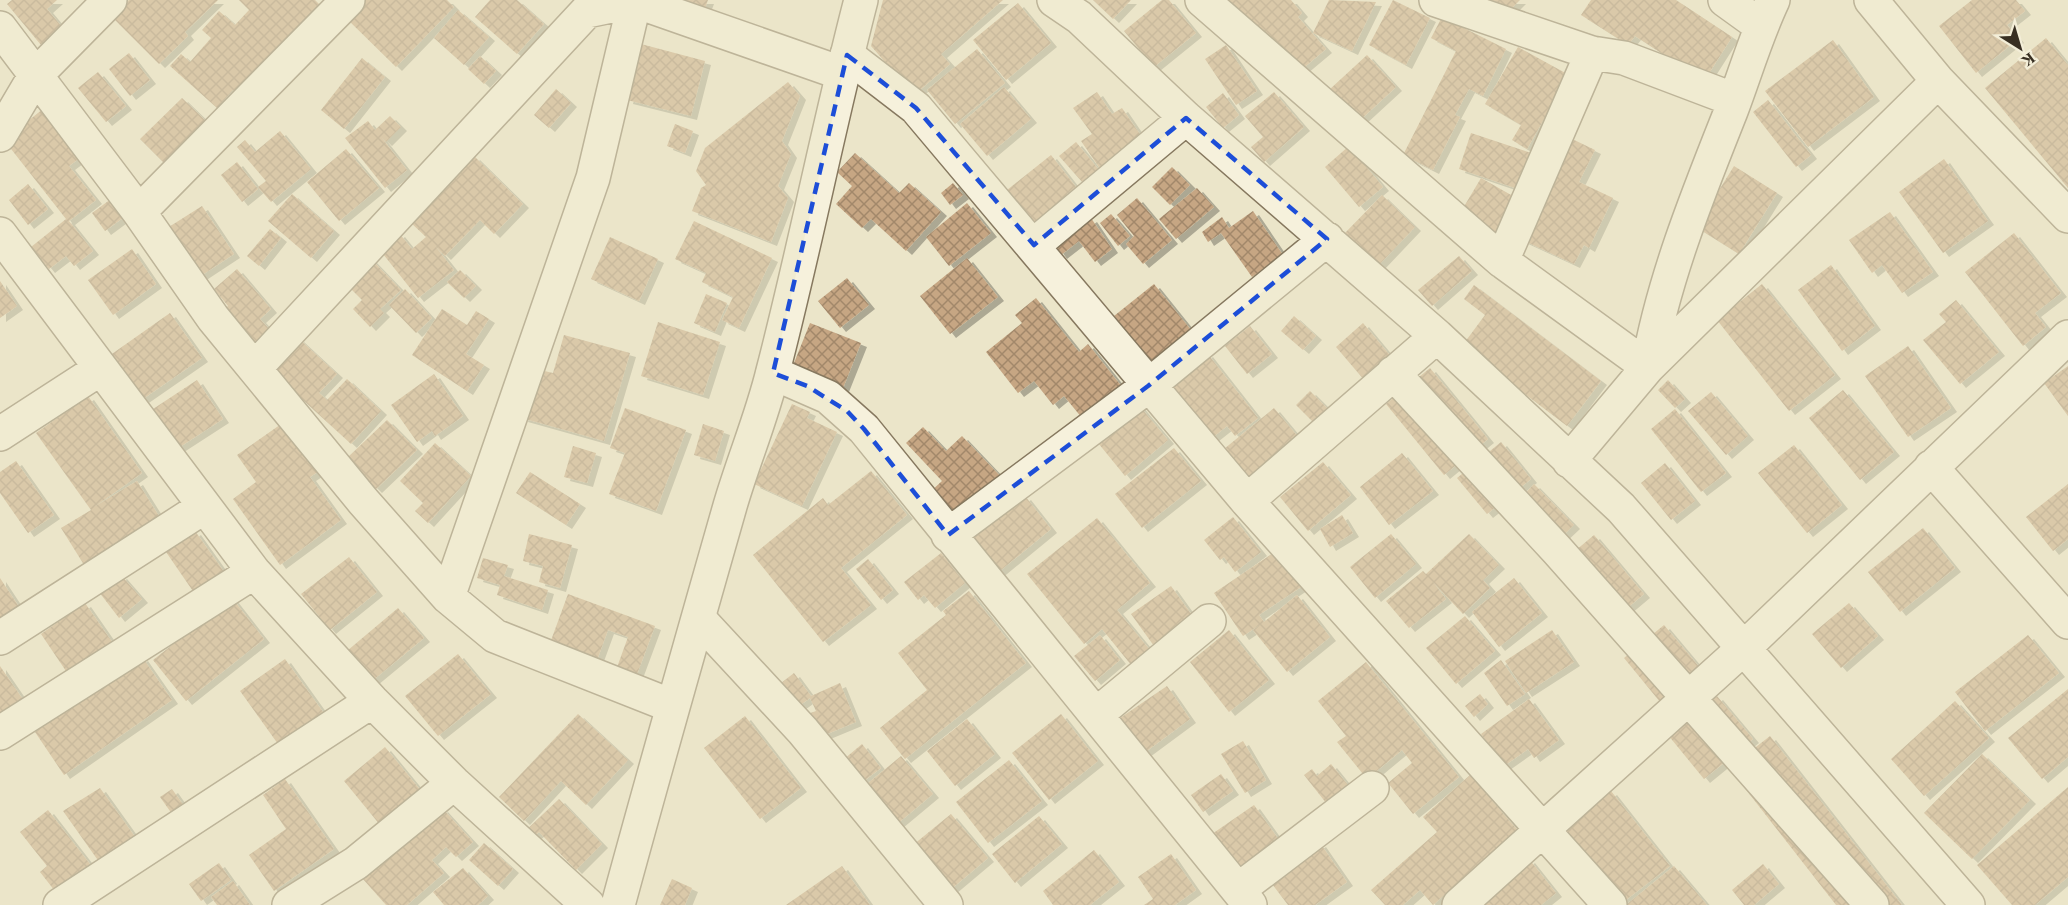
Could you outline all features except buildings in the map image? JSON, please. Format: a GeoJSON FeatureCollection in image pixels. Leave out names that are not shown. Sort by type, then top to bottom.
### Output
{"type":"FeatureCollection","features":[{"type":"Feature","properties":{"kind":"street"},"geometry":{"type":"LineString","coordinates":[[0,135],[35,76],[110,0]]}},
{"type":"Feature","properties":{"kind":"street"},"geometry":{"type":"LineString","coordinates":[[139,212],[348,0]]}},
{"type":"Feature","properties":{"kind":"street"},"geometry":{"type":"LineString","coordinates":[[255,368],[587,11],[635,0],[844,64],[916,108],[1034,245],[1148,386],[1247,501],[1610,905]]}},
{"type":"Feature","properties":{"kind":"street"},"geometry":{"type":"LineString","coordinates":[[448,597],[593,178],[635,0]]}},
{"type":"Feature","properties":{"kind":"street"},"geometry":{"type":"LineString","coordinates":[[618,905],[672,706],[700,620],[731,504],[773,373],[844,64],[861,0]]}},
{"type":"Feature","properties":{"kind":"street"},"geometry":{"type":"LineString","coordinates":[[1054,0],[1079,17],[1186,118],[1437,336],[1621,508],[1745,647],[1968,905]]}},
{"type":"Feature","properties":{"kind":"street"},"geometry":{"type":"LineString","coordinates":[[1202,0],[1502,261],[1648,368]]}},
{"type":"Feature","properties":{"kind":"street"},"geometry":{"type":"LineString","coordinates":[[1436,0],[1592,53],[1624,58],[1735,100]]}},
{"type":"Feature","properties":{"kind":"street"},"geometry":{"type":"LineString","coordinates":[[1648,368],[1657,318],[1767,13],[1725,0]]}},
{"type":"Feature","properties":{"kind":"street"},"geometry":{"type":"LineString","coordinates":[[1871,0],[1938,81],[2068,216]]}},
{"type":"Feature","properties":{"kind":"street"},"geometry":{"type":"LineString","coordinates":[[0,28],[139,212],[213,318],[363,501],[448,597],[495,636],[672,706]]}},
{"type":"Feature","properties":{"kind":"street"},"geometry":{"type":"LineString","coordinates":[[1502,261],[1592,53]]}},
{"type":"Feature","properties":{"kind":"street"},"geometry":{"type":"LineString","coordinates":[[1569,461],[1648,368],[1938,81]]}},
{"type":"Feature","properties":{"kind":"street"},"geometry":{"type":"LineString","coordinates":[[1034,245],[1186,118]]}},
{"type":"Feature","properties":{"kind":"street"},"geometry":{"type":"LineString","coordinates":[[0,234],[254,572],[372,701],[454,783],[588,905]]}},
{"type":"Feature","properties":{"kind":"street"},"geometry":{"type":"LineString","coordinates":[[948,535],[1148,386],[1327,239]]}},
{"type":"Feature","properties":{"kind":"street"},"geometry":{"type":"LineString","coordinates":[[1247,501],[1437,336]]}},
{"type":"Feature","properties":{"kind":"street"},"geometry":{"type":"LineString","coordinates":[[1459,905],[1745,647],[2068,337]]}},
{"type":"Feature","properties":{"kind":"street"},"geometry":{"type":"LineString","coordinates":[[0,434],[100,369]]}},
{"type":"Feature","properties":{"kind":"street"},"geometry":{"type":"LineString","coordinates":[[773,373],[807,386],[847,411],[864,429],[1244,897],[1372,788]]}},
{"type":"Feature","properties":{"kind":"street"},"geometry":{"type":"LineString","coordinates":[[1393,373],[1557,550],[1872,905]]}},
{"type":"Feature","properties":{"kind":"street"},"geometry":{"type":"LineString","coordinates":[[1930,467],[2068,622]]}},
{"type":"Feature","properties":{"kind":"street"},"geometry":{"type":"LineString","coordinates":[[0,638],[204,507]]}},
{"type":"Feature","properties":{"kind":"street"},"geometry":{"type":"LineString","coordinates":[[0,733],[254,572]]}},
{"type":"Feature","properties":{"kind":"street"},"geometry":{"type":"LineString","coordinates":[[700,620],[803,731],[946,905]]}},
{"type":"Feature","properties":{"kind":"street"},"geometry":{"type":"LineString","coordinates":[[1097,714],[1209,621]]}},
{"type":"Feature","properties":{"kind":"street"},"geometry":{"type":"LineString","coordinates":[[60,905],[372,701]]}},
{"type":"Feature","properties":{"kind":"street"},"geometry":{"type":"LineString","coordinates":[[290,905],[356,863],[454,783]]}},
{"type":"Feature","properties":{"kind":"highlighted area"},"geometry":{"type":"Polygon","coordinates":[[[847,55],[916,108],[1034,245],[1186,118],[1327,239],[1148,386],[948,535],[864,429],[847,411],[807,386],[773,373],[847,55]]]}}]}
